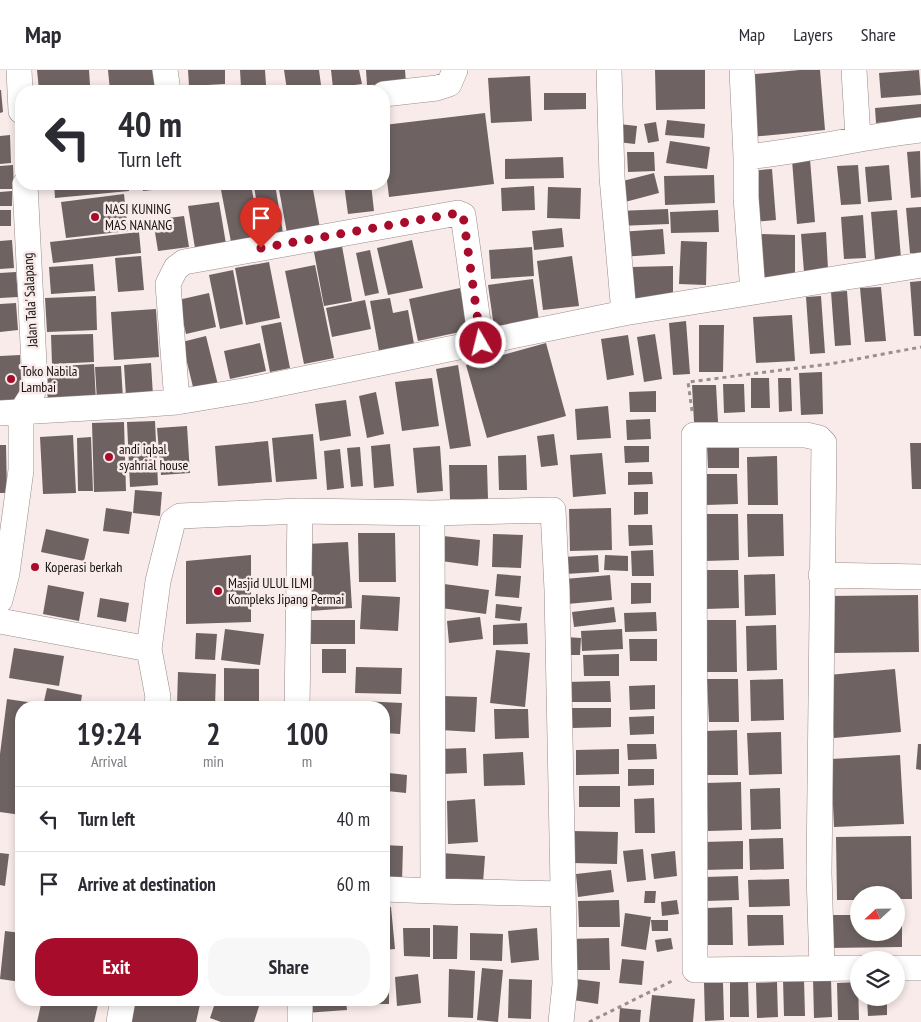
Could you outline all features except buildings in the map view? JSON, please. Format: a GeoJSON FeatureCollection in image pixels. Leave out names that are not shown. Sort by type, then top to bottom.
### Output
{"type":"FeatureCollection","features":[{"type":"Feature","properties":{"kind":"street"},"geometry":{"type":"LineString","coordinates":[[19,70],[20,85]]}},
{"type":"Feature","properties":{"kind":"street"},"geometry":{"type":"LineString","coordinates":[[165,70],[167,85]]}},
{"type":"Feature","properties":{"kind":"street"},"geometry":{"type":"LineString","coordinates":[[390,93],[437,88],[449,84],[455,70]]}},
{"type":"Feature","properties":{"kind":"street"},"geometry":{"type":"LineString","coordinates":[[609,70],[612,177],[624,313]]}},
{"type":"Feature","properties":{"kind":"street"},"geometry":{"type":"LineString","coordinates":[[742,70],[746,198],[753,292]]}},
{"type":"Feature","properties":{"kind":"street"},"geometry":{"type":"LineString","coordinates":[[854,70],[858,138]]}},
{"type":"Feature","properties":{"kind":"street"},"geometry":{"type":"LineString","coordinates":[[746,157],[832,145],[858,138],[921,130]]}},
{"type":"Feature","properties":{"kind":"street","name":"Jalan Tala' Salapang"},"geometry":{"type":"LineString","coordinates":[[11,412],[32,395],[34,384],[25,190]]}},
{"type":"Feature","properties":{"kind":"street"},"geometry":{"type":"LineString","coordinates":[[177,402],[168,284],[176,268],[184,262],[458,213],[463,215],[481,343]]}},
{"type":"Feature","properties":{"kind":"street"},"geometry":{"type":"LineString","coordinates":[[0,600],[21,470],[11,412],[177,402],[291,383],[624,313],[840,280],[921,265]]}},
{"type":"Feature","properties":{"kind":"street"},"geometry":{"type":"LineString","coordinates":[[822,968],[819,873],[824,443],[819,438],[806,435],[694,435],[695,970],[850,968]]}},
{"type":"Feature","properties":{"kind":"street"},"geometry":{"type":"LineString","coordinates":[[157,701],[149,650],[158,580],[173,521],[180,516],[300,511],[432,513],[553,510],[557,590],[566,984],[561,1022]]}},
{"type":"Feature","properties":{"kind":"street"},"geometry":{"type":"LineString","coordinates":[[297,701],[300,511]]}},
{"type":"Feature","properties":{"kind":"street"},"geometry":{"type":"LineString","coordinates":[[432,513],[433,891]]}},
{"type":"Feature","properties":{"kind":"street"},"geometry":{"type":"LineString","coordinates":[[821,575],[921,577]]}},
{"type":"Feature","properties":{"kind":"street"},"geometry":{"type":"LineString","coordinates":[[0,621],[149,650]]}},
{"type":"Feature","properties":{"kind":"street"},"geometry":{"type":"LineString","coordinates":[[390,889],[563,894]]}},
{"type":"Feature","properties":{"kind":"street"},"geometry":{"type":"LineString","coordinates":[[905,968],[921,968]]}},
{"type":"Feature","properties":{"kind":"street"},"geometry":{"type":"LineString","coordinates":[[119,1022],[122,1006]]}},
{"type":"Feature","properties":{"kind":"street"},"geometry":{"type":"LineString","coordinates":[[300,1006],[300,1022]]}},
{"type":"Feature","properties":{"kind":"path"},"geometry":{"type":"LineString","coordinates":[[694,435],[688,382],[830,364],[921,347]]}},
{"type":"Feature","properties":{"kind":"path"},"geometry":{"type":"LineString","coordinates":[[589,1022],[695,970]]}},
{"type":"Feature","properties":{"kind":"place","name":"NASI KUNING MAS NANANG"},"geometry":{"type":"Point","coordinates":[95,217]}},
{"type":"Feature","properties":{"kind":"place","name":"Toko Nabila Lambai"},"geometry":{"type":"Point","coordinates":[11,379]}},
{"type":"Feature","properties":{"kind":"place","name":"andi iqbal syahrial house"},"geometry":{"type":"Point","coordinates":[109,457]}},
{"type":"Feature","properties":{"kind":"place","name":"Koperasi berkah"},"geometry":{"type":"Point","coordinates":[35,567]}},
{"type":"Feature","properties":{"kind":"place","name":"Masjid ULUL ILMI Kompleks Jipang Permai"},"geometry":{"type":"Point","coordinates":[218,591]}},
{"type":"Feature","properties":{"kind":"route"},"geometry":{"type":"LineString","coordinates":[[261,248],[452,213],[463,215],[481,343]]}}]}
